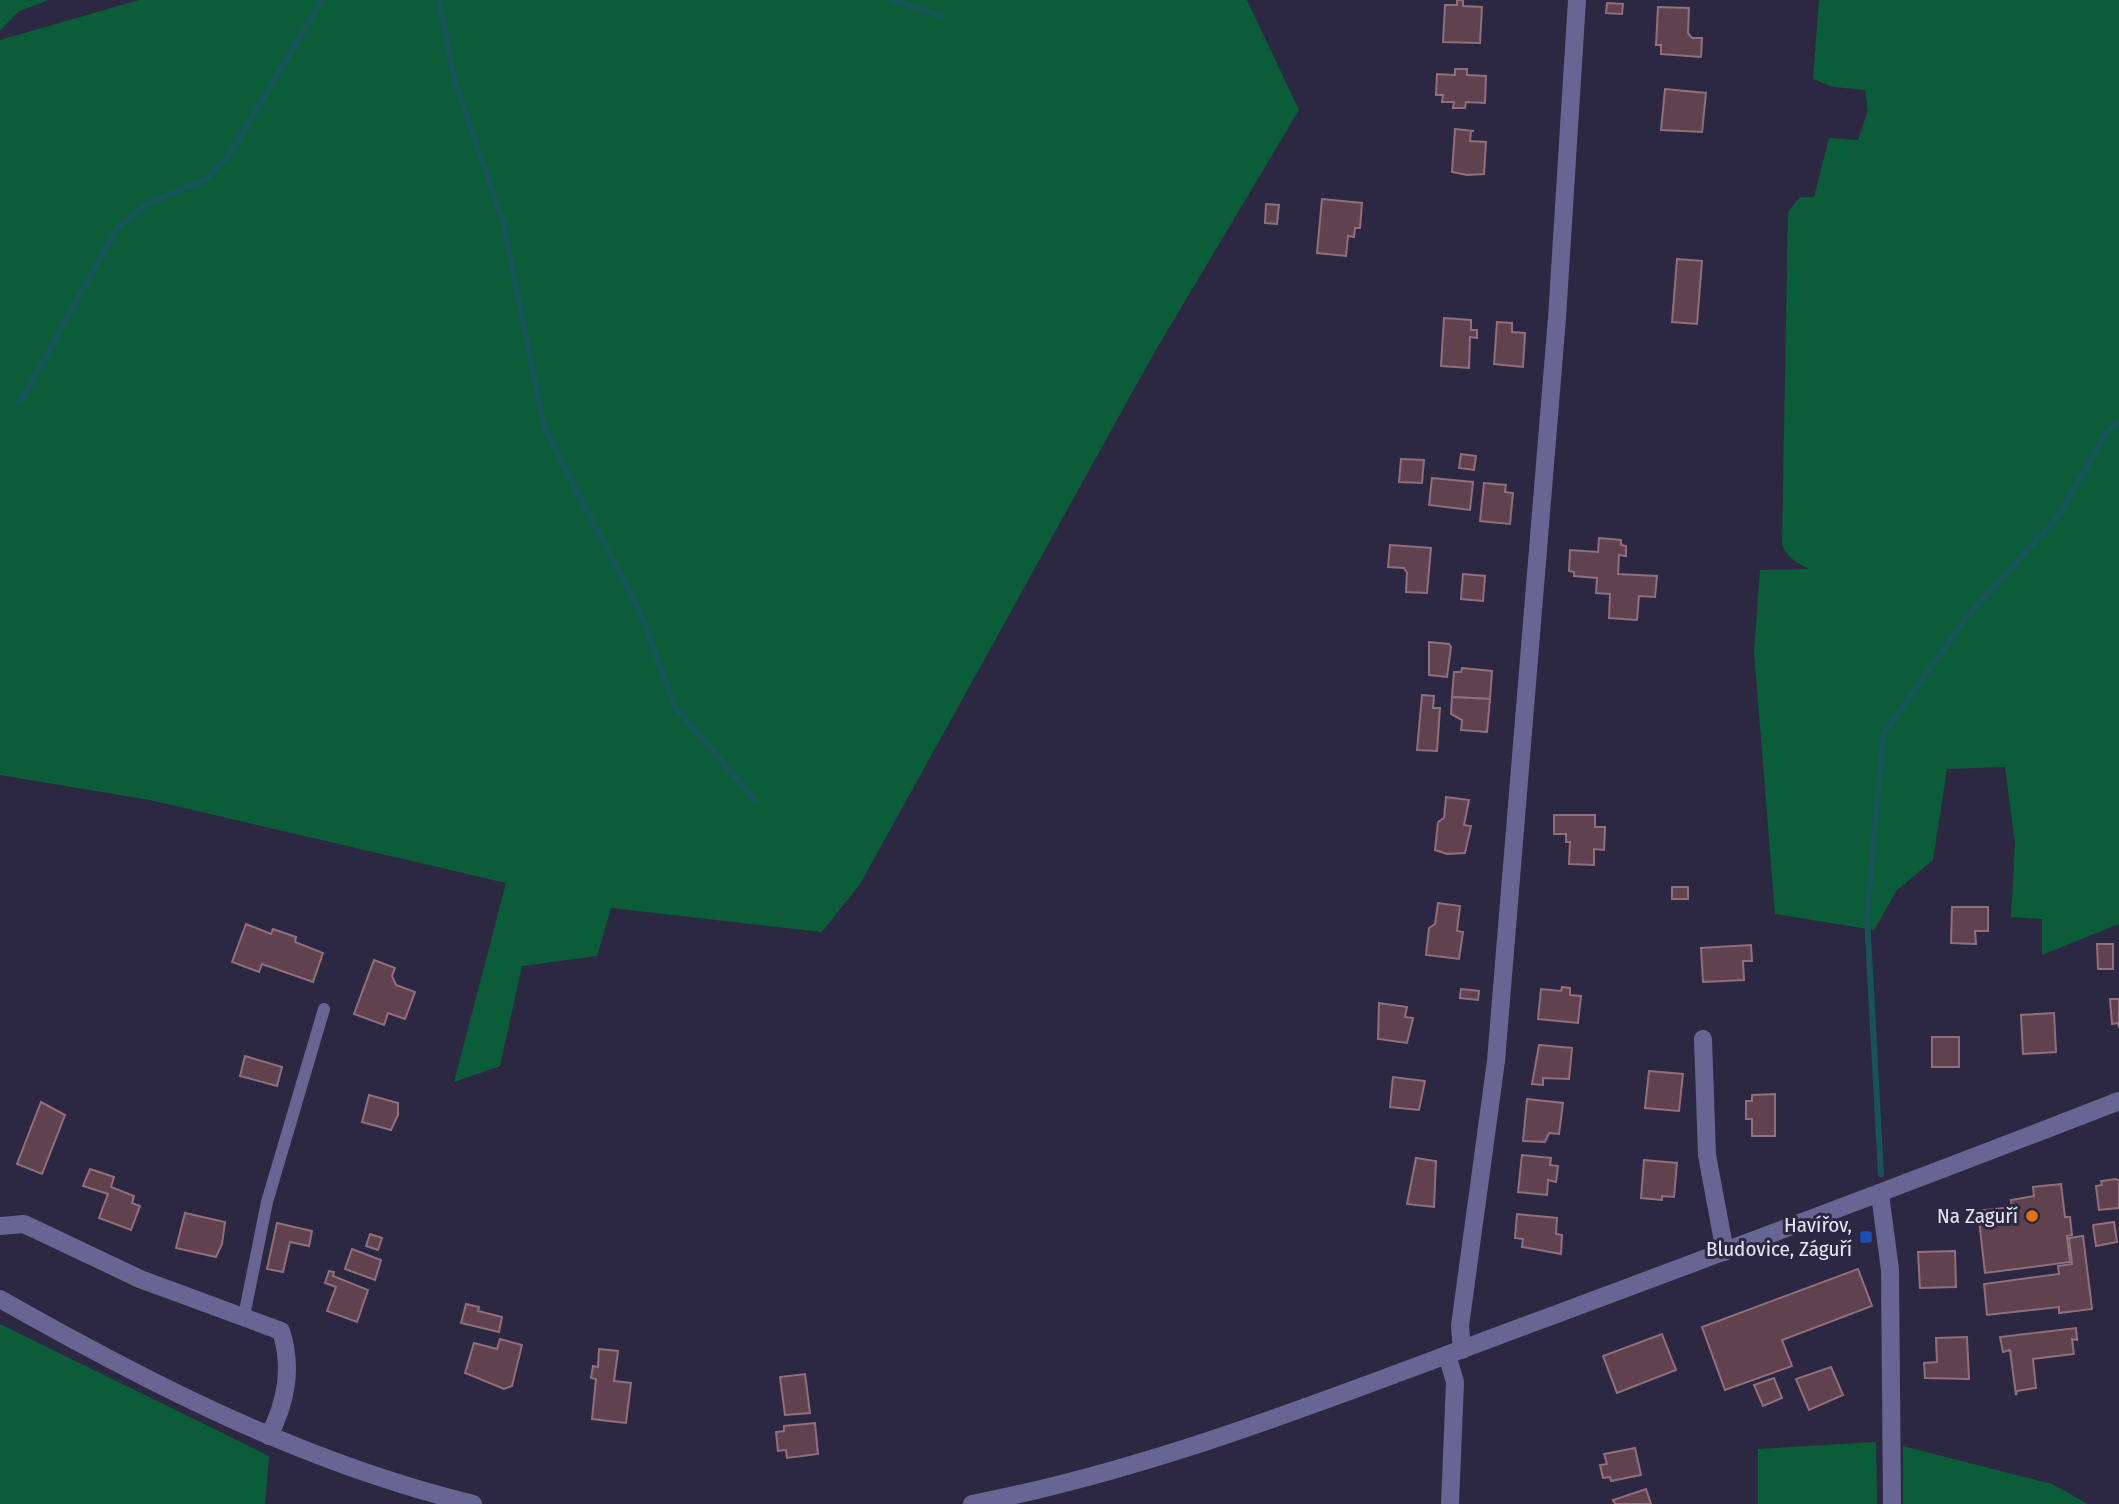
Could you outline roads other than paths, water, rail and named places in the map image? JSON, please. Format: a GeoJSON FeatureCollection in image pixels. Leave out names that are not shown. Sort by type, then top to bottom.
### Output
{"type":"FeatureCollection","features":[{"type":"Feature","properties":{"kind":"street"},"geometry":{"type":"LineString","coordinates":[[1450,1504],[1454,1352],[1460,1326],[1496,1061],[1553,370],[1577,0]]}},
{"type":"Feature","properties":{"kind":"street"},"geometry":{"type":"LineString","coordinates":[[1703,1039],[1707,1155],[1725,1252]]}},
{"type":"Feature","properties":{"kind":"street"},"geometry":{"type":"LineString","coordinates":[[972,1504],[1064,1483],[1254,1425],[1880,1194],[2119,1101]]}},
{"type":"Feature","properties":{"kind":"street"},"geometry":{"type":"LineString","coordinates":[[1880,1194],[1890,1270],[1892,1504]]}},
{"type":"Feature","properties":{"kind":"street"},"geometry":{"type":"LineString","coordinates":[[0,1226],[24,1224],[140,1279],[281,1331],[288,1354],[288,1381],[269,1436]]}},
{"type":"Feature","properties":{"kind":"street"},"geometry":{"type":"LineString","coordinates":[[0,1299],[90,1350],[269,1436],[408,1487],[472,1504]]}},
{"type":"Feature","properties":{"kind":"lane"},"geometry":{"type":"LineString","coordinates":[[244,1316],[267,1202],[324,1009]]}},
{"type":"Feature","properties":{"kind":"waterway"},"geometry":{"type":"LineString","coordinates":[[21,401],[117,228],[147,204],[206,179],[229,156],[322,0]]}},
{"type":"Feature","properties":{"kind":"waterway"},"geometry":{"type":"LineString","coordinates":[[439,0],[455,82],[503,222],[544,427],[640,612],[675,707],[755,800]]}},
{"type":"Feature","properties":{"kind":"waterway"},"geometry":{"type":"LineString","coordinates":[[893,0],[942,16]]}},
{"type":"Feature","properties":{"kind":"waterway"},"geometry":{"type":"LineString","coordinates":[[1881,1174],[1867,917],[1883,735],[1965,619],[2060,514],[2106,433],[2119,421]]}},
{"type":"Feature","properties":{"kind":"place","name":"Na Zaguří"},"geometry":{"type":"Point","coordinates":[2032,1216]}},
{"type":"Feature","properties":{"kind":"place","name":"Havířov, Bludovice, Záguří"},"geometry":{"type":"Point","coordinates":[1866,1237]}}]}
